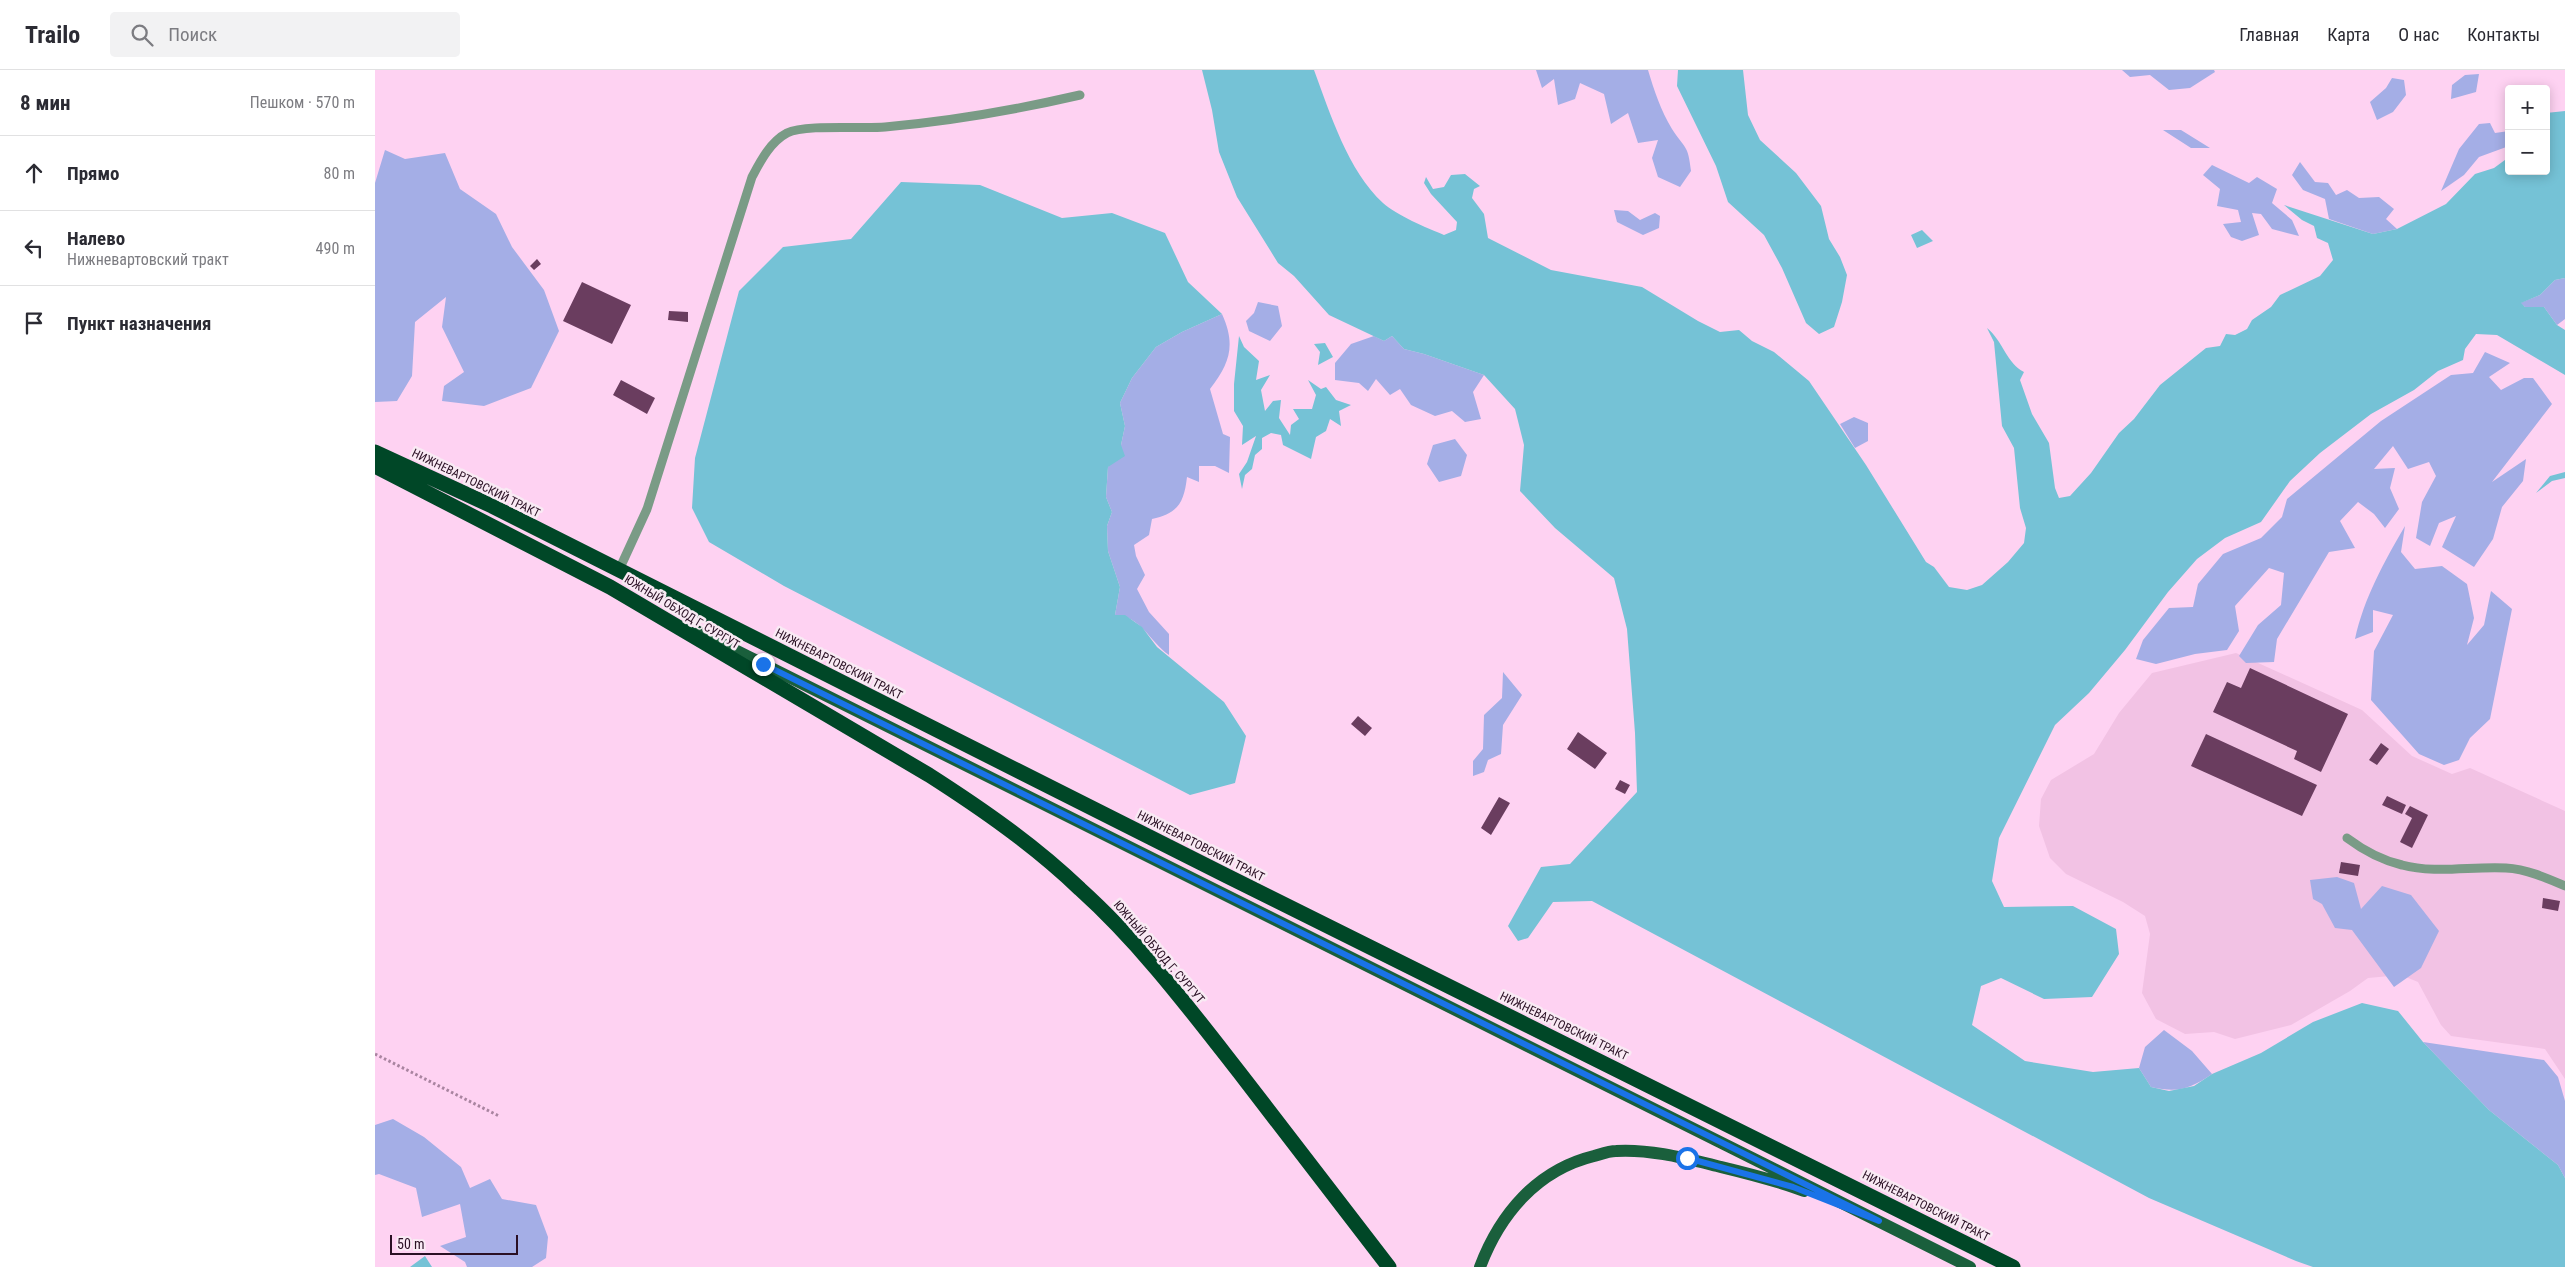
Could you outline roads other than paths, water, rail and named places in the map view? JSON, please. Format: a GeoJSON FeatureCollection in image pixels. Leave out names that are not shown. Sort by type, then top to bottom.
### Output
{"type":"FeatureCollection","features":[{"type":"Feature","properties":{"kind":"highway","name":"НИЖНЕВАРТОВСКИЙ ТРАКТ"},"geometry":{"type":"LineString","coordinates":[[375,452],[492,506],[2013,1267]]}},
{"type":"Feature","properties":{"kind":"highway"},"geometry":{"type":"LineString","coordinates":[[375,466],[610,587]]}},
{"type":"Feature","properties":{"kind":"highway","name":"ЮЖНЫЙ ОБХОД Г. СУРГУТ"},"geometry":{"type":"LineString","coordinates":[[610,587],[979,807],[1037,851],[1081,889],[1133,942],[1197,1018],[1389,1267]]}},
{"type":"Feature","properties":{"kind":"main road"},"geometry":{"type":"LineString","coordinates":[[610,587],[1227,898],[1970,1267]]}},
{"type":"Feature","properties":{"kind":"main road"},"geometry":{"type":"LineString","coordinates":[[1480,1267],[1493,1236],[1512,1208],[1533,1186],[1552,1172],[1580,1159],[1614,1150],[1669,1155],[1735,1170],[1793,1187],[1879,1221]]}},
{"type":"Feature","properties":{"kind":"lane"},"geometry":{"type":"LineString","coordinates":[[619,570],[647,509],[752,177],[760,161],[773,145],[787,133],[801,130],[883,127],[955,120],[1008,112],[1080,95]]}},
{"type":"Feature","properties":{"kind":"lane"},"geometry":{"type":"LineString","coordinates":[[2347,838],[2366,852],[2402,865],[2439,868],[2508,868],[2546,877],[2565,886]]}}]}
